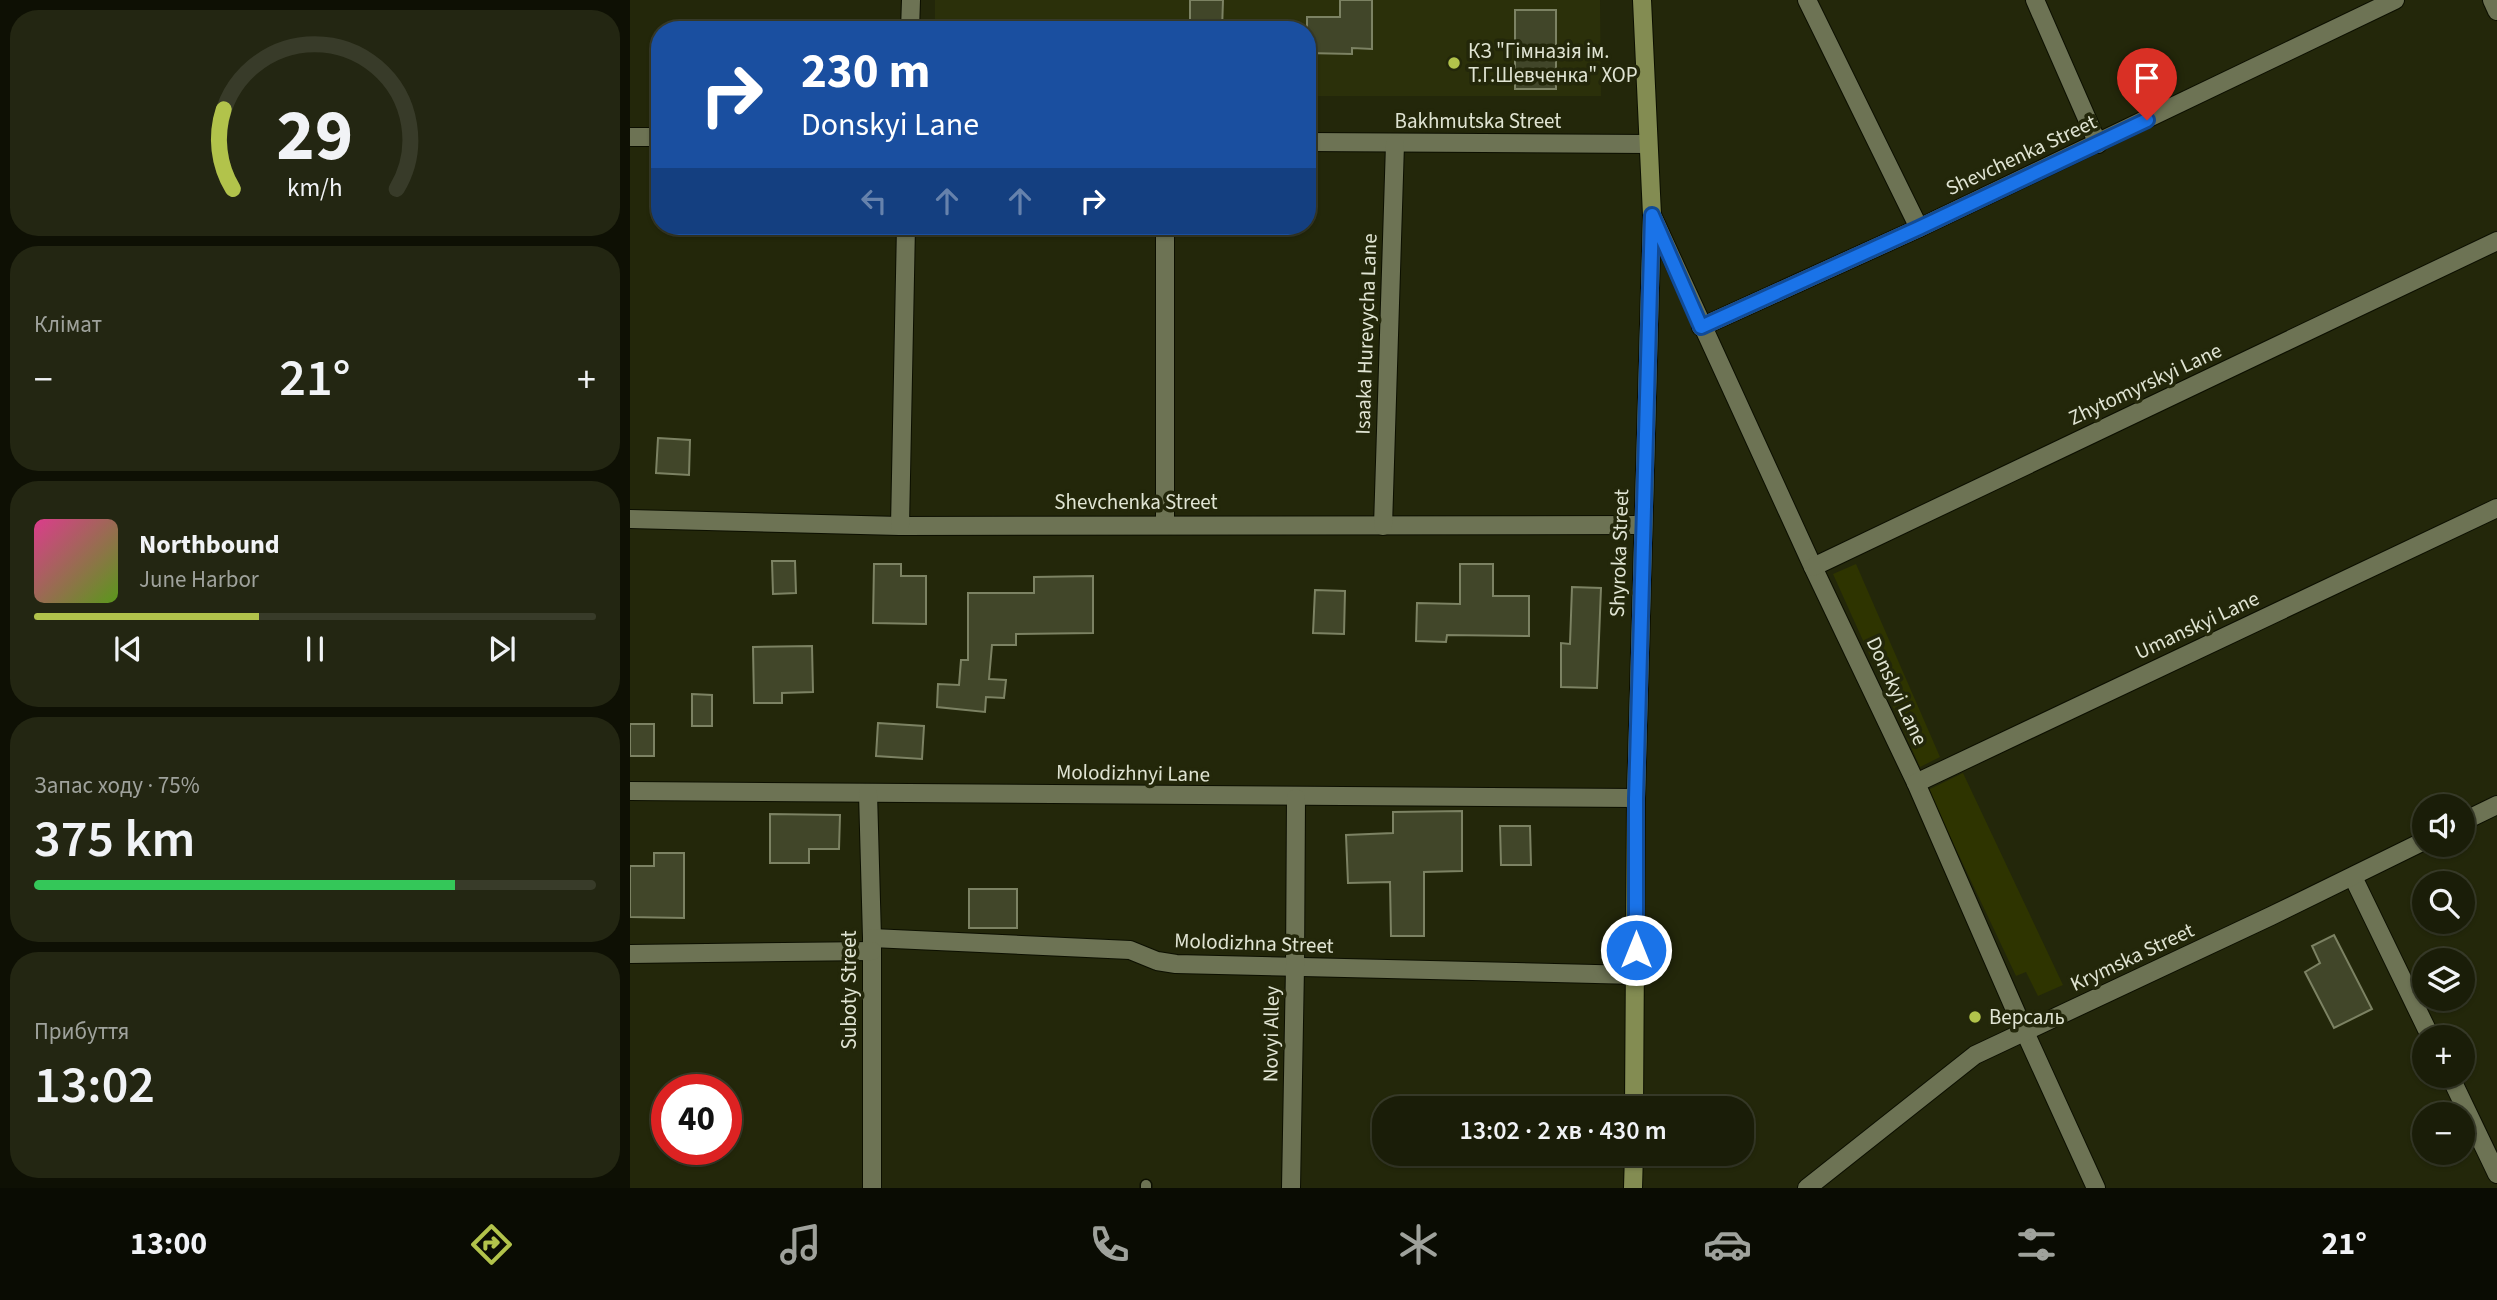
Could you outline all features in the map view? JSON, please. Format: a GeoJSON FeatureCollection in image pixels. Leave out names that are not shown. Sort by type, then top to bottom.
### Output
{"type":"FeatureCollection","features":[{"type":"Feature","properties":{"kind":"street"},"geometry":{"type":"LineString","coordinates":[[911,0],[911,21]]}},
{"type":"Feature","properties":{"kind":"street","name":"Shyroka Street"},"geometry":{"type":"LineString","coordinates":[[1634,1096],[1636,799],[1652,215],[1642,0]]}},
{"type":"Feature","properties":{"kind":"street"},"geometry":{"type":"LineString","coordinates":[[1807,0],[1919,228]]}},
{"type":"Feature","properties":{"kind":"street"},"geometry":{"type":"LineString","coordinates":[[2035,0],[2098,144]]}},
{"type":"Feature","properties":{"kind":"street","name":"Shevchenka Street"},"geometry":{"type":"LineString","coordinates":[[1701,327],[2098,144],[2395,0]]}},
{"type":"Feature","properties":{"kind":"street"},"geometry":{"type":"LineString","coordinates":[[2492,0],[2497,11]]}},
{"type":"Feature","properties":{"kind":"street"},"geometry":{"type":"LineString","coordinates":[[630,137],[651,137]]}},
{"type":"Feature","properties":{"kind":"street","name":"Bakhmutska Street"},"geometry":{"type":"LineString","coordinates":[[1316,142],[1648,144]]}},
{"type":"Feature","properties":{"kind":"street","name":"Isaaka Hurevycha Lane"},"geometry":{"type":"LineString","coordinates":[[1382,526],[1395,144]]}},
{"type":"Feature","properties":{"kind":"street","name":"Donskyi Lane"},"geometry":{"type":"LineString","coordinates":[[1652,215],[1701,327],[1916,783],[2096,1188]]}},
{"type":"Feature","properties":{"kind":"street"},"geometry":{"type":"LineString","coordinates":[[900,526],[906,235]]}},
{"type":"Feature","properties":{"kind":"street"},"geometry":{"type":"LineString","coordinates":[[1165,235],[1165,524]]}},
{"type":"Feature","properties":{"kind":"street","name":"Zhytomyrskyi Lane"},"geometry":{"type":"LineString","coordinates":[[1813,567],[2497,241]]}},
{"type":"Feature","properties":{"kind":"street","name":"Umanskyi Lane"},"geometry":{"type":"LineString","coordinates":[[1916,783],[2497,508]]}},
{"type":"Feature","properties":{"kind":"street","name":"Shevchenka Street"},"geometry":{"type":"LineString","coordinates":[[630,519],[900,526],[1643,525]]}},
{"type":"Feature","properties":{"kind":"street","name":"Molodizhnyi Lane"},"geometry":{"type":"LineString","coordinates":[[630,791],[1636,799]]}},
{"type":"Feature","properties":{"kind":"street","name":"Suboty Street"},"geometry":{"type":"LineString","coordinates":[[868,793],[872,945],[872,1188]]}},
{"type":"Feature","properties":{"kind":"street","name":"Novyi Alley"},"geometry":{"type":"LineString","coordinates":[[1291,1188],[1296,967],[1296,797]]}},
{"type":"Feature","properties":{"kind":"street"},"geometry":{"type":"LineString","coordinates":[[2475,816],[2496,807]]}},
{"type":"Feature","properties":{"kind":"street","name":"Krymska Street"},"geometry":{"type":"LineString","coordinates":[[1807,1188],[1975,1055],[2412,847]]}},
{"type":"Feature","properties":{"kind":"street"},"geometry":{"type":"LineString","coordinates":[[2353,877],[2425,1025]]}},
{"type":"Feature","properties":{"kind":"street","name":"Molodizhna Street"},"geometry":{"type":"LineString","coordinates":[[630,954],[872,945],[1130,950],[1167,964],[1636,975]]}},
{"type":"Feature","properties":{"kind":"street"},"geometry":{"type":"LineString","coordinates":[[2455,1088],[2497,1174]]}},
{"type":"Feature","properties":{"kind":"street"},"geometry":{"type":"LineString","coordinates":[[1633,1188],[1634,1166]]}},
{"type":"Feature","properties":{"kind":"shaded area","name":"КЗ \"Гімназія ім. Т.Г.Шевченка\" ХОР"},"geometry":{"type":"Polygon","coordinates":[[[935,0],[1600,0],[1601,96],[1316,96],[1316,21],[935,21],[935,0]]]}},
{"type":"Feature","properties":{"kind":"shaded area"},"geometry":{"type":"Polygon","coordinates":[[[1856,564],[1940,757],[1920,767],[1833,574],[1856,564]]]}},
{"type":"Feature","properties":{"kind":"shaded area"},"geometry":{"type":"Polygon","coordinates":[[[1963,773],[2063,985],[2038,996],[2026,972],[2016,976],[1928,790],[1963,773]]]}},
{"type":"Feature","properties":{"kind":"building"},"geometry":{"type":"Polygon","coordinates":[[[1190,0],[1223,0],[1222,21],[1190,21],[1190,0]]]}},
{"type":"Feature","properties":{"kind":"building"},"geometry":{"type":"Polygon","coordinates":[[[1340,0],[1372,0],[1372,49],[1352,48],[1352,54],[1316,53],[1316,21],[1307,21],[1307,17],[1340,17],[1340,0]]]}},
{"type":"Feature","properties":{"kind":"building"},"geometry":{"type":"Polygon","coordinates":[[[1515,10],[1556,10],[1556,89],[1515,89],[1515,10]]]}},
{"type":"Feature","properties":{"kind":"building"},"geometry":{"type":"Polygon","coordinates":[[[658,438],[690,440],[689,475],[656,473],[658,438]]]}},
{"type":"Feature","properties":{"kind":"building"},"geometry":{"type":"Polygon","coordinates":[[[772,561],[795,561],[796,593],[773,594],[772,561]]]}},
{"type":"Feature","properties":{"kind":"building"},"geometry":{"type":"Polygon","coordinates":[[[874,564],[901,564],[901,576],[926,576],[926,624],[873,623],[874,564]]]}},
{"type":"Feature","properties":{"kind":"building"},"geometry":{"type":"Polygon","coordinates":[[[1460,564],[1493,564],[1493,596],[1529,596],[1529,636],[1447,635],[1446,642],[1416,641],[1417,603],[1460,604],[1460,564]]]}},
{"type":"Feature","properties":{"kind":"building"},"geometry":{"type":"Polygon","coordinates":[[[1093,576],[1093,633],[1016,634],[1016,645],[992,645],[989,679],[1006,680],[1004,698],[986,697],[985,712],[937,707],[938,684],[959,685],[961,660],[968,660],[968,593],[1034,593],[1034,577],[1093,576]]]}},
{"type":"Feature","properties":{"kind":"building"},"geometry":{"type":"Polygon","coordinates":[[[1572,587],[1601,588],[1597,688],[1561,687],[1561,643],[1570,644],[1572,587]]]}},
{"type":"Feature","properties":{"kind":"building"},"geometry":{"type":"Polygon","coordinates":[[[1315,590],[1345,591],[1344,634],[1313,633],[1315,590]]]}},
{"type":"Feature","properties":{"kind":"building"},"geometry":{"type":"Polygon","coordinates":[[[812,646],[813,692],[782,693],[782,703],[754,703],[753,647],[812,646]]]}},
{"type":"Feature","properties":{"kind":"building"},"geometry":{"type":"Polygon","coordinates":[[[692,694],[712,695],[712,726],[692,726],[692,694]]]}},
{"type":"Feature","properties":{"kind":"building"},"geometry":{"type":"Polygon","coordinates":[[[878,723],[924,726],[922,759],[876,756],[878,723]]]}},
{"type":"Feature","properties":{"kind":"building"},"geometry":{"type":"Polygon","coordinates":[[[630,724],[654,724],[654,756],[630,756],[630,724]]]}},
{"type":"Feature","properties":{"kind":"building"},"geometry":{"type":"Polygon","coordinates":[[[1462,811],[1462,871],[1424,872],[1424,936],[1391,936],[1390,882],[1348,883],[1346,835],[1393,833],[1393,812],[1462,811]]]}},
{"type":"Feature","properties":{"kind":"building"},"geometry":{"type":"Polygon","coordinates":[[[770,814],[840,815],[839,849],[809,849],[809,863],[770,863],[770,814]]]}},
{"type":"Feature","properties":{"kind":"building"},"geometry":{"type":"Polygon","coordinates":[[[1500,826],[1530,826],[1531,865],[1501,865],[1500,826]]]}},
{"type":"Feature","properties":{"kind":"building"},"geometry":{"type":"Polygon","coordinates":[[[654,853],[684,853],[684,918],[630,917],[630,866],[654,866],[654,853]]]}},
{"type":"Feature","properties":{"kind":"building"},"geometry":{"type":"Polygon","coordinates":[[[969,889],[1017,889],[1017,928],[969,928],[969,889]]]}},
{"type":"Feature","properties":{"kind":"building"},"geometry":{"type":"Polygon","coordinates":[[[2334,935],[2372,1009],[2334,1028],[2305,972],[2320,963],[2312,946],[2334,935]]]}},
{"type":"Feature","properties":{"kind":"place","name":"КЗ \"Гімназія ім. Т.Г.Шевченка\" ХОР"},"geometry":{"type":"Point","coordinates":[1454,63]}},
{"type":"Feature","properties":{"kind":"place","name":"Версаль"},"geometry":{"type":"Point","coordinates":[1975,1017]}},
{"type":"Feature","properties":{"kind":"route"},"geometry":{"type":"LineString","coordinates":[[1636,950],[1636,799],[1652,215],[1701,327],[2147,120]]}}]}
